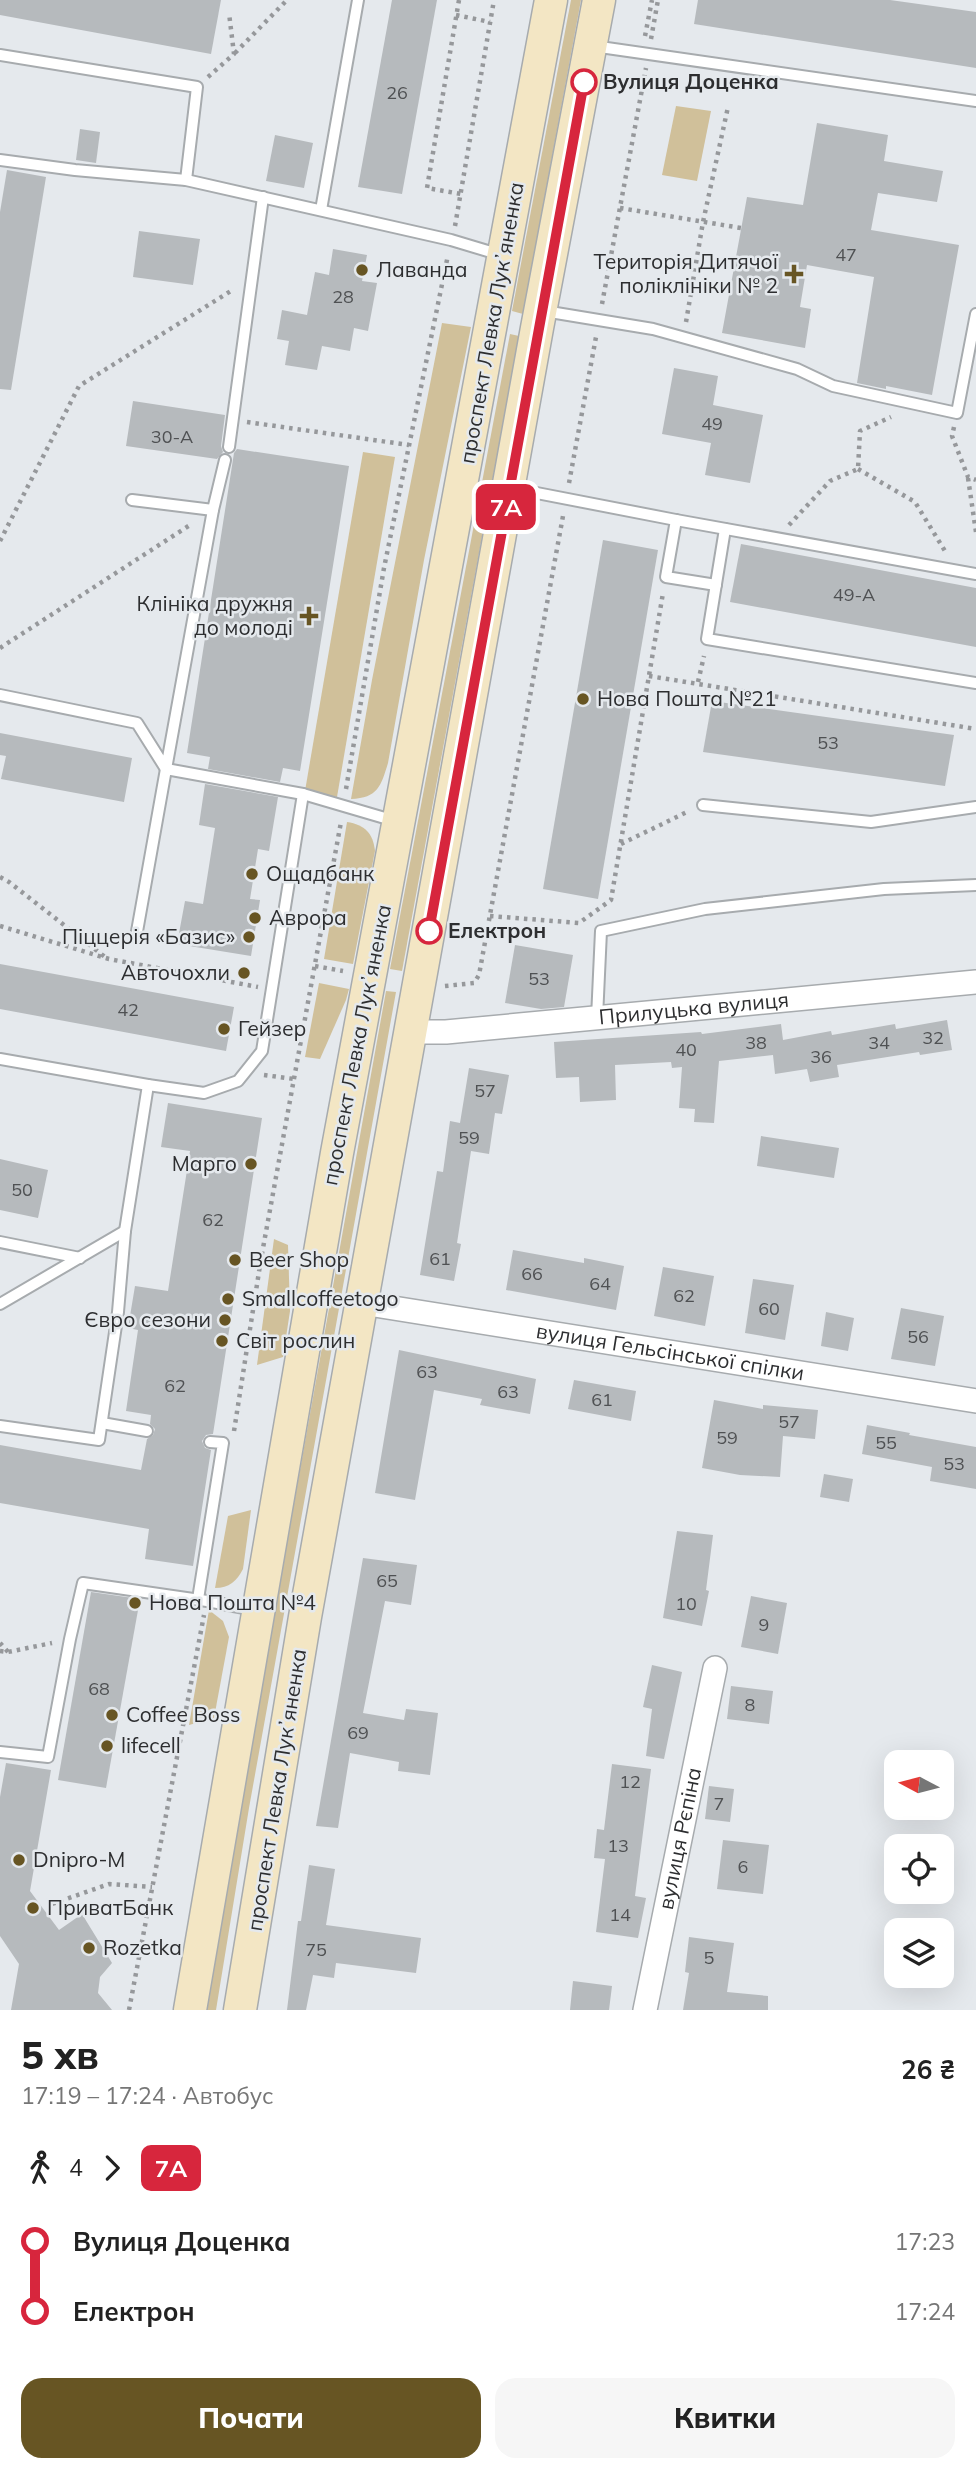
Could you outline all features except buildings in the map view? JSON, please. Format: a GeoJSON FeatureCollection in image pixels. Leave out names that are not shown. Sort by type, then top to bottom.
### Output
{"type":"FeatureCollection","features":[{"type":"Feature","properties":{"kind":"main road","name":"проспект Левка Лукʼяненка"},"geometry":{"type":"LineString","coordinates":[[190,2010],[334,1167],[551,0]]}},
{"type":"Feature","properties":{"kind":"main road","name":"проспект Левка Лукʼяненка"},"geometry":{"type":"LineString","coordinates":[[240,2010],[305,1617],[599,0]]}},
{"type":"Feature","properties":{"kind":"street","name":"Прилуцька вулиця"},"geometry":{"type":"LineString","coordinates":[[411,1032],[446,1032],[976,982]]}},
{"type":"Feature","properties":{"kind":"street","name":"вулиця Гельсінської спілки"},"geometry":{"type":"LineString","coordinates":[[362,1303],[976,1401]]}},
{"type":"Feature","properties":{"kind":"street","name":"вулиця Рєпіна"},"geometry":{"type":"LineString","coordinates":[[645,2010],[715,1668]]}},
{"type":"Feature","properties":{"kind":"lane"},"geometry":{"type":"LineString","coordinates":[[321,210],[358,0]]}},
{"type":"Feature","properties":{"kind":"lane"},"geometry":{"type":"LineString","coordinates":[[590,46],[976,101]]}},
{"type":"Feature","properties":{"kind":"lane"},"geometry":{"type":"LineString","coordinates":[[0,55],[197,87],[186,180]]}},
{"type":"Feature","properties":{"kind":"lane"},"geometry":{"type":"LineString","coordinates":[[0,160],[186,180],[451,240],[504,256]]}},
{"type":"Feature","properties":{"kind":"lane"},"geometry":{"type":"LineString","coordinates":[[229,447],[263,197]]}},
{"type":"Feature","properties":{"kind":"lane"},"geometry":{"type":"LineString","coordinates":[[541,310],[653,329],[797,369],[834,386],[957,412],[976,314]]}},
{"type":"Feature","properties":{"kind":"lane"},"geometry":{"type":"LineString","coordinates":[[136,937],[213,510],[225,460]]}},
{"type":"Feature","properties":{"kind":"lane"},"geometry":{"type":"LineString","coordinates":[[509,487],[976,574]]}},
{"type":"Feature","properties":{"kind":"lane"},"geometry":{"type":"LineString","coordinates":[[132,500],[213,510]]}},
{"type":"Feature","properties":{"kind":"lane"},"geometry":{"type":"LineString","coordinates":[[676,520],[666,577],[716,585]]}},
{"type":"Feature","properties":{"kind":"lane"},"geometry":{"type":"LineString","coordinates":[[726,529],[707,639],[976,683]]}},
{"type":"Feature","properties":{"kind":"lane"},"geometry":{"type":"LineString","coordinates":[[0,695],[137,723],[166,769],[303,794],[399,822]]}},
{"type":"Feature","properties":{"kind":"lane"},"geometry":{"type":"LineString","coordinates":[[0,1059],[204,1093],[238,1081],[262,1051],[303,794]]}},
{"type":"Feature","properties":{"kind":"lane"},"geometry":{"type":"LineString","coordinates":[[703,804],[871,822],[976,807]]}},
{"type":"Feature","properties":{"kind":"lane"},"geometry":{"type":"LineString","coordinates":[[597,1018],[601,931],[705,908],[884,889],[976,885]]}},
{"type":"Feature","properties":{"kind":"lane"},"geometry":{"type":"LineString","coordinates":[[0,1426],[99,1440],[118,1312],[124,1231],[148,1085]]}},
{"type":"Feature","properties":{"kind":"lane"},"geometry":{"type":"LineString","coordinates":[[0,1304],[124,1231]]}},
{"type":"Feature","properties":{"kind":"lane"},"geometry":{"type":"LineString","coordinates":[[0,1242],[80,1258]]}},
{"type":"Feature","properties":{"kind":"lane"},"geometry":{"type":"LineString","coordinates":[[102,1423],[147,1432]]}},
{"type":"Feature","properties":{"kind":"lane"},"geometry":{"type":"LineString","coordinates":[[203,1600],[223,1443],[210,1442]]}},
{"type":"Feature","properties":{"kind":"lane"},"geometry":{"type":"LineString","coordinates":[[0,1752],[48,1757],[83,1583],[203,1600],[257,1611]]}},
{"type":"Feature","properties":{"kind":"path"},"geometry":{"type":"LineString","coordinates":[[197,87],[287,0]]}},
{"type":"Feature","properties":{"kind":"path"},"geometry":{"type":"LineString","coordinates":[[459,0],[427,188],[461,194]]}},
{"type":"Feature","properties":{"kind":"path"},"geometry":{"type":"LineString","coordinates":[[233,1438],[261,1259],[344,807],[384,568],[461,194],[494,0]]}},
{"type":"Feature","properties":{"kind":"path"},"geometry":{"type":"LineString","coordinates":[[641,54],[652,0]]}},
{"type":"Feature","properties":{"kind":"path"},"geometry":{"type":"LineString","coordinates":[[229,13],[234,54]]}},
{"type":"Feature","properties":{"kind":"path"},"geometry":{"type":"LineString","coordinates":[[456,15],[490,22]]}},
{"type":"Feature","properties":{"kind":"path"},"geometry":{"type":"LineString","coordinates":[[696,328],[685,326],[728,107]]}},
{"type":"Feature","properties":{"kind":"path"},"geometry":{"type":"LineString","coordinates":[[620,208],[741,228]]}},
{"type":"Feature","properties":{"kind":"path"},"geometry":{"type":"LineString","coordinates":[[0,541],[79,386],[252,277]]}},
{"type":"Feature","properties":{"kind":"path"},"geometry":{"type":"LineString","coordinates":[[957,412],[952,436],[968,477],[976,533]]}},
{"type":"Feature","properties":{"kind":"path"},"geometry":{"type":"LineString","coordinates":[[858,469],[860,430],[901,414]]}},
{"type":"Feature","properties":{"kind":"path"},"geometry":{"type":"LineString","coordinates":[[233,420],[409,445]]}},
{"type":"Feature","properties":{"kind":"path"},"geometry":{"type":"LineString","coordinates":[[776,538],[830,481],[858,469]]}},
{"type":"Feature","properties":{"kind":"path"},"geometry":{"type":"LineString","coordinates":[[858,469],[915,502],[957,570]]}},
{"type":"Feature","properties":{"kind":"path"},"geometry":{"type":"LineString","coordinates":[[968,477],[976,480]]}},
{"type":"Feature","properties":{"kind":"path"},"geometry":{"type":"LineString","coordinates":[[0,648],[213,510]]}},
{"type":"Feature","properties":{"kind":"path"},"geometry":{"type":"LineString","coordinates":[[490,916],[579,923],[611,900],[666,577]]}},
{"type":"Feature","properties":{"kind":"path"},"geometry":{"type":"LineString","coordinates":[[698,682],[707,639]]}},
{"type":"Feature","properties":{"kind":"path"},"geometry":{"type":"LineString","coordinates":[[649,676],[976,729]]}},
{"type":"Feature","properties":{"kind":"path"},"geometry":{"type":"LineString","coordinates":[[620,845],[703,804]]}},
{"type":"Feature","properties":{"kind":"path"},"geometry":{"type":"LineString","coordinates":[[0,877],[109,959]]}},
{"type":"Feature","properties":{"kind":"path"},"geometry":{"type":"LineString","coordinates":[[0,926],[109,959],[273,990]]}},
{"type":"Feature","properties":{"kind":"path"},"geometry":{"type":"LineString","coordinates":[[315,966],[343,971]]}},
{"type":"Feature","properties":{"kind":"path"},"geometry":{"type":"LineString","coordinates":[[246,1072],[294,1079]]}},
{"type":"Feature","properties":{"kind":"path"},"geometry":{"type":"LineString","coordinates":[[129,2010],[203,1600]]}},
{"type":"Feature","properties":{"kind":"path"},"geometry":{"type":"LineString","coordinates":[[0,1651],[8,1652],[70,1639]]}},
{"type":"Feature","properties":{"kind":"path"},"geometry":{"type":"LineString","coordinates":[[0,1643],[8,1652]]}},
{"type":"Feature","properties":{"kind":"path"},"geometry":{"type":"LineString","coordinates":[[52,1904],[108,1884],[152,1887]]}},
{"type":"Feature","properties":{"kind":"shaded area"},"geometry":{"type":"Polygon","coordinates":[[[571,0],[581,0],[523,314],[512,311],[571,0]]]}},
{"type":"Feature","properties":{"kind":"shaded area"},"geometry":{"type":"Polygon","coordinates":[[[676,106],[711,111],[697,181],[662,175],[676,106]]]}},
{"type":"Feature","properties":{"kind":"shaded area"},"geometry":{"type":"Polygon","coordinates":[[[442,323],[471,327],[424,560],[388,763],[383,778],[373,793],[351,799],[372,680],[442,323]]]}},
{"type":"Feature","properties":{"kind":"shaded area"},"geometry":{"type":"Polygon","coordinates":[[[510,334],[519,336],[402,971],[390,969],[510,334]]]}},
{"type":"Feature","properties":{"kind":"shaded area"},"geometry":{"type":"Polygon","coordinates":[[[363,452],[395,457],[337,797],[305,791],[363,452]]]}},
{"type":"Feature","properties":{"kind":"shaded area"},"geometry":{"type":"Polygon","coordinates":[[[347,822],[359,825],[367,831],[375,851],[353,964],[324,959],[347,822]]]}},
{"type":"Feature","properties":{"kind":"shaded area"},"geometry":{"type":"Polygon","coordinates":[[[319,983],[349,989],[320,1059],[305,1057],[319,983]]]}},
{"type":"Feature","properties":{"kind":"shaded area"},"geometry":{"type":"Polygon","coordinates":[[[386,991],[396,992],[249,1808],[216,2010],[207,2010],[273,1620],[386,991]]]}},
{"type":"Feature","properties":{"kind":"shaded area"},"geometry":{"type":"Polygon","coordinates":[[[274,1239],[288,1245],[290,1311],[283,1357],[257,1365],[274,1239]]]}},
{"type":"Feature","properties":{"kind":"shaded area"},"geometry":{"type":"Polygon","coordinates":[[[251,1510],[243,1569],[232,1583],[215,1588],[228,1516],[251,1510]]]}},
{"type":"Feature","properties":{"kind":"shaded area"},"geometry":{"type":"Polygon","coordinates":[[[209,1610],[223,1621],[229,1637],[214,1718],[189,1725],[209,1610]]]}},
{"type":"Feature","properties":{"kind":"bus line","name":"7А"},"geometry":{"type":"LineString","coordinates":[[429,931],[584,82]]}},
{"type":"Feature","properties":{"kind":"place","name":"Вулиця Доценка"},"geometry":{"type":"Point","coordinates":[584,82]}},
{"type":"Feature","properties":{"kind":"place","name":"Лаванда"},"geometry":{"type":"Point","coordinates":[362,270]}},
{"type":"Feature","properties":{"kind":"place","name":"Територія Дитячої поліклініки № 2"},"geometry":{"type":"Point","coordinates":[794,274]}},
{"type":"Feature","properties":{"kind":"place","name":"Клініка дружня до молоді"},"geometry":{"type":"Point","coordinates":[309,616]}},
{"type":"Feature","properties":{"kind":"place","name":"Нова Пошта №21"},"geometry":{"type":"Point","coordinates":[583,699]}},
{"type":"Feature","properties":{"kind":"place","name":"Ощадбанк"},"geometry":{"type":"Point","coordinates":[252,874]}},
{"type":"Feature","properties":{"kind":"place","name":"Аврора"},"geometry":{"type":"Point","coordinates":[255,918]}},
{"type":"Feature","properties":{"kind":"place","name":"Електрон"},"geometry":{"type":"Point","coordinates":[429,931]}},
{"type":"Feature","properties":{"kind":"place","name":"Піццерія «Базис»"},"geometry":{"type":"Point","coordinates":[249,937]}},
{"type":"Feature","properties":{"kind":"place","name":"Авточохли"},"geometry":{"type":"Point","coordinates":[244,973]}},
{"type":"Feature","properties":{"kind":"place","name":"Гейзер"},"geometry":{"type":"Point","coordinates":[224,1029]}},
{"type":"Feature","properties":{"kind":"place","name":"Марго"},"geometry":{"type":"Point","coordinates":[251,1164]}},
{"type":"Feature","properties":{"kind":"place","name":"Beer Shop"},"geometry":{"type":"Point","coordinates":[235,1260]}},
{"type":"Feature","properties":{"kind":"place","name":"Smallcoffeetogo"},"geometry":{"type":"Point","coordinates":[228,1299]}},
{"type":"Feature","properties":{"kind":"place","name":"Євро сезони"},"geometry":{"type":"Point","coordinates":[225,1320]}},
{"type":"Feature","properties":{"kind":"place","name":"Світ рослин"},"geometry":{"type":"Point","coordinates":[222,1341]}},
{"type":"Feature","properties":{"kind":"place","name":"Нова Пошта №4"},"geometry":{"type":"Point","coordinates":[135,1603]}},
{"type":"Feature","properties":{"kind":"place","name":"Coffee Boss"},"geometry":{"type":"Point","coordinates":[112,1715]}},
{"type":"Feature","properties":{"kind":"place","name":"lifecell"},"geometry":{"type":"Point","coordinates":[107,1746]}},
{"type":"Feature","properties":{"kind":"place","name":"Dnipro-M"},"geometry":{"type":"Point","coordinates":[19,1860]}},
{"type":"Feature","properties":{"kind":"place","name":"ПриватБанк"},"geometry":{"type":"Point","coordinates":[33,1908]}},
{"type":"Feature","properties":{"kind":"place","name":"Rozetka"},"geometry":{"type":"Point","coordinates":[89,1948]}}]}
